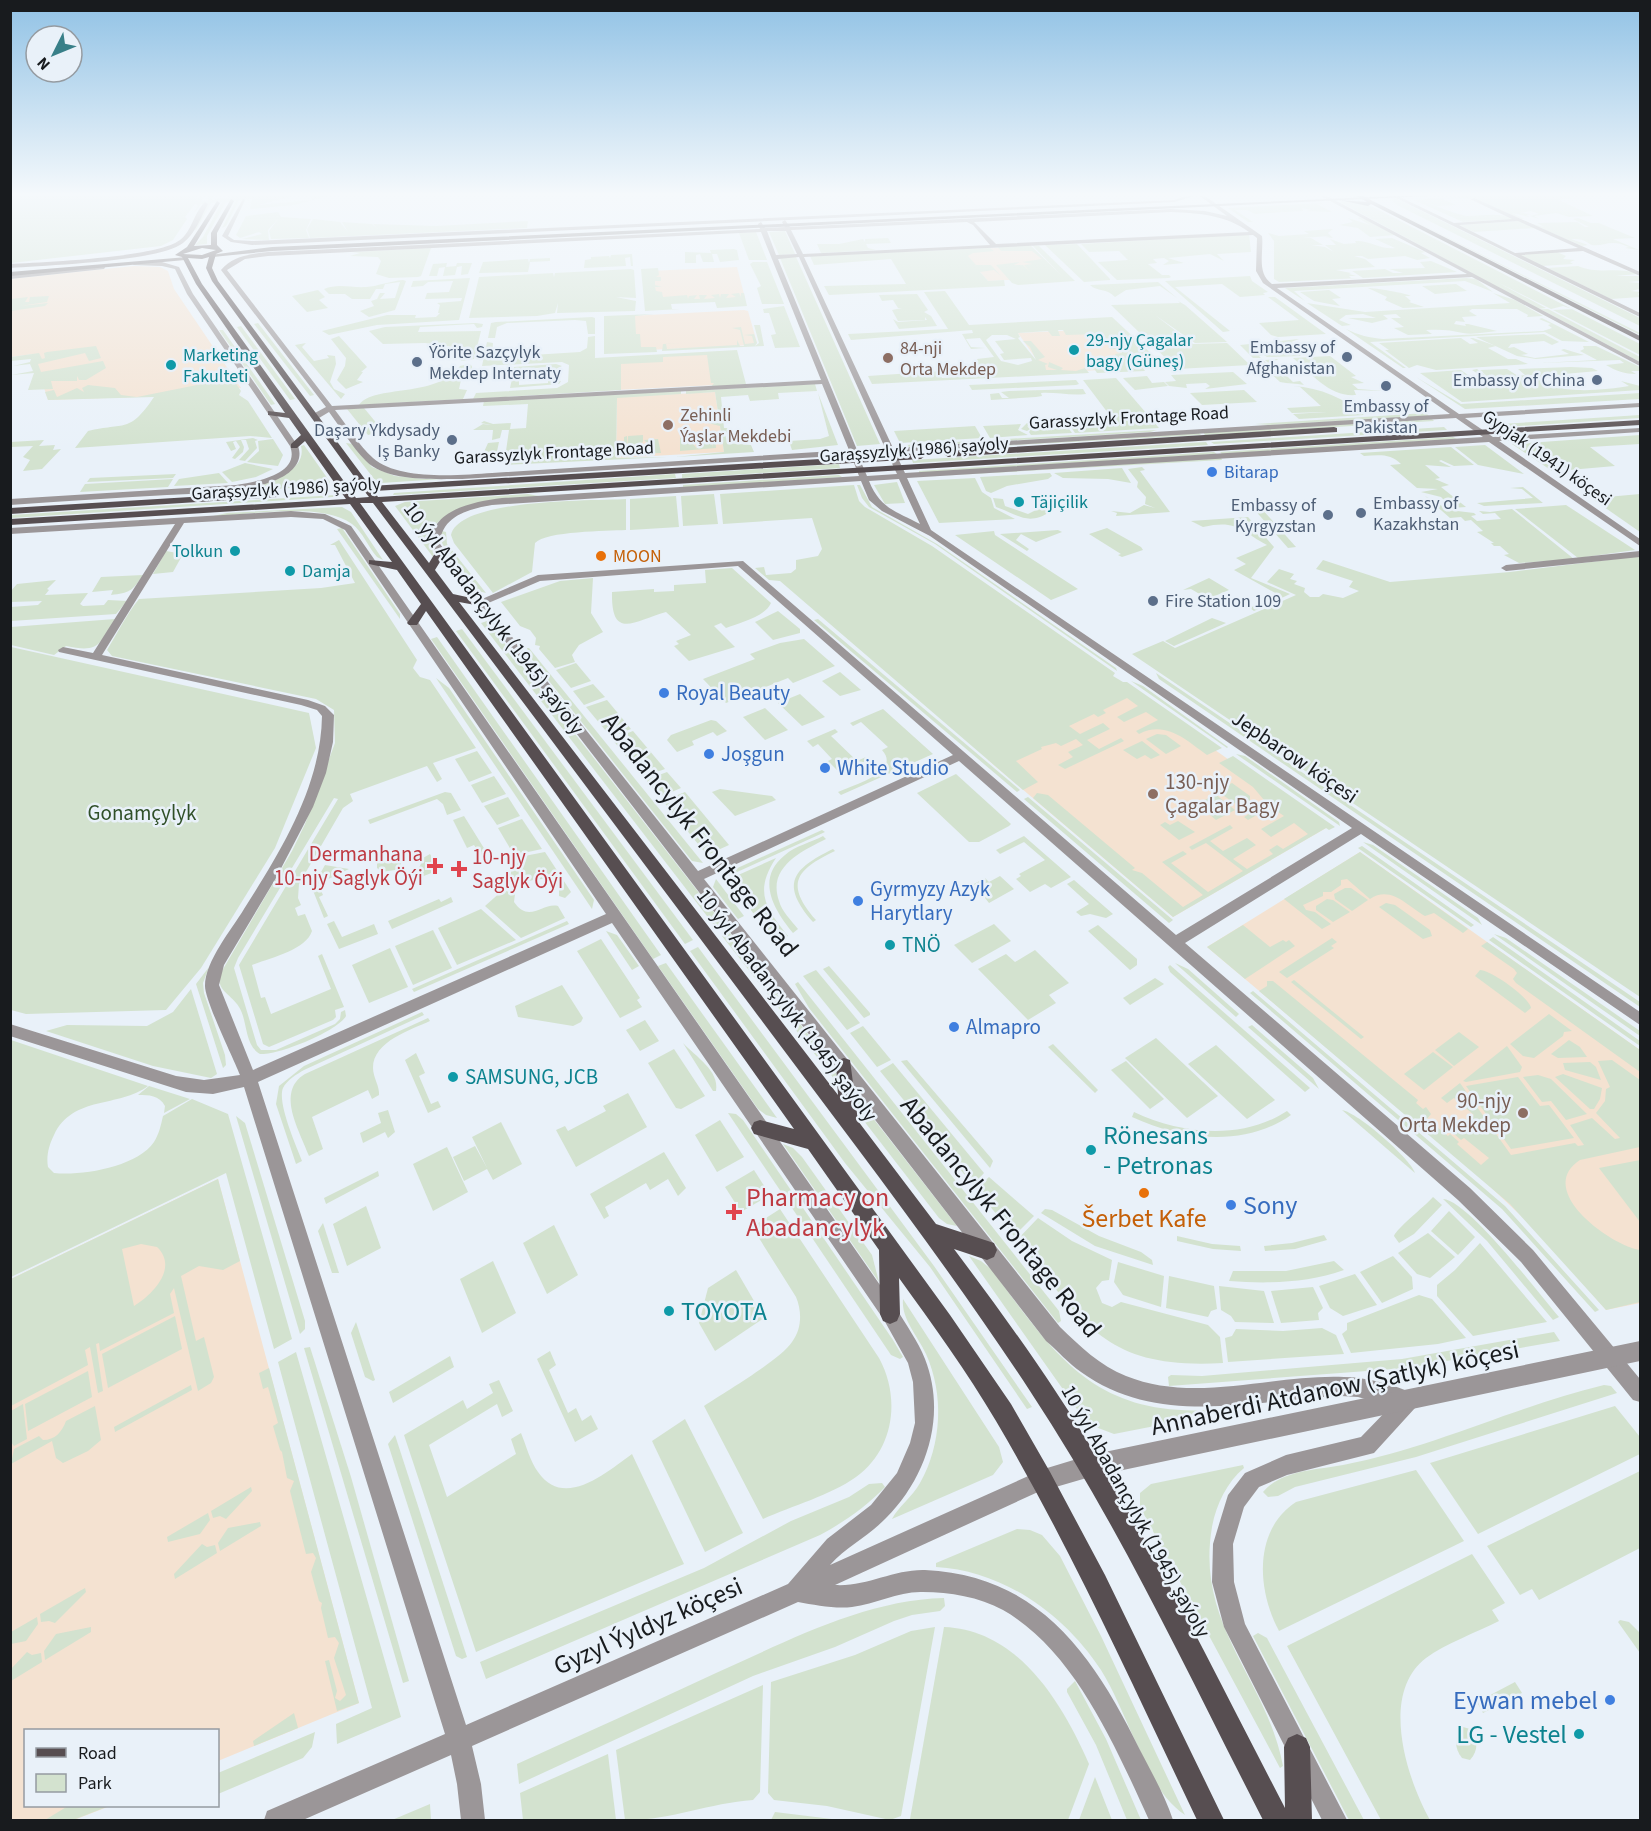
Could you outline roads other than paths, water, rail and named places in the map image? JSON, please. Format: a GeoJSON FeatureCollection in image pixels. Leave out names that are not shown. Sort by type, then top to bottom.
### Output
{"type":"FeatureCollection","features":[{"type":"Feature","properties":{"kind":"main road"},"geometry":{"type":"LineString","coordinates":[[185,281],[199,284]]}},
{"type":"Feature","properties":{"kind":"main road","name":"10 ýyl Abadançylyk (1945) şaýoly"},"geometry":{"type":"LineString","coordinates":[[216,281],[333,439],[375,500],[430,569],[849,1123],[1039,1385],[1090,1466],[1143,1560],[1277,1821]]}},
{"type":"Feature","properties":{"kind":"main road"},"geometry":{"type":"LineString","coordinates":[[1528,281],[1641,339]]}},
{"type":"Feature","properties":{"kind":"main road"},"geometry":{"type":"LineString","coordinates":[[1544,281],[1641,330]]}},
{"type":"Feature","properties":{"kind":"main road","name":"10 ýyl Abadançylyk (1945) şaýoly"},"geometry":{"type":"LineString","coordinates":[[199,284],[399,567],[943,1322],[996,1402],[1042,1480],[1096,1583],[1211,1821]]}},
{"type":"Feature","properties":{"kind":"main road"},"geometry":{"type":"LineString","coordinates":[[224,292],[241,294]]}},
{"type":"Feature","properties":{"kind":"main road"},"geometry":{"type":"LineString","coordinates":[[196,303],[207,295]]}},
{"type":"Feature","properties":{"kind":"main road","name":"Garaşsyzlyk (1986) şaýoly"},"geometry":{"type":"LineString","coordinates":[[10,522],[229,508],[349,495],[369,489],[607,475],[855,455],[1641,412]]}},
{"type":"Feature","properties":{"kind":"main road"},"geometry":{"type":"LineString","coordinates":[[271,413],[292,416]]}},
{"type":"Feature","properties":{"kind":"main road","name":"Garaşsyzlyk (1986) şaýoly"},"geometry":{"type":"LineString","coordinates":[[334,491],[375,500],[527,490],[899,472],[1641,422]]}},
{"type":"Feature","properties":{"kind":"main road"},"geometry":{"type":"LineString","coordinates":[[294,446],[307,435]]}},
{"type":"Feature","properties":{"kind":"main road"},"geometry":{"type":"LineString","coordinates":[[565,470],[607,475]]}},
{"type":"Feature","properties":{"kind":"main road"},"geometry":{"type":"LineString","coordinates":[[495,481],[524,472]]}},
{"type":"Feature","properties":{"kind":"main road"},"geometry":{"type":"LineString","coordinates":[[527,490],[558,497]]}},
{"type":"Feature","properties":{"kind":"main road","name":"Garaşsyzlyk (1986) şaýoly"},"geometry":{"type":"LineString","coordinates":[[10,510],[287,494]]}},
{"type":"Feature","properties":{"kind":"main road"},"geometry":{"type":"LineString","coordinates":[[130,495],[144,502]]}},
{"type":"Feature","properties":{"kind":"main road"},"geometry":{"type":"LineString","coordinates":[[59,508],[93,497]]}},
{"type":"Feature","properties":{"kind":"main road"},"geometry":{"type":"LineString","coordinates":[[187,520],[229,508]]}},
{"type":"Feature","properties":{"kind":"main road"},"geometry":{"type":"LineString","coordinates":[[117,516],[133,523]]}},
{"type":"Feature","properties":{"kind":"main road"},"geometry":{"type":"LineString","coordinates":[[430,569],[441,552]]}},
{"type":"Feature","properties":{"kind":"main road"},"geometry":{"type":"LineString","coordinates":[[373,562],[399,567]]}},
{"type":"Feature","properties":{"kind":"main road"},"geometry":{"type":"LineString","coordinates":[[451,597],[481,603]]}},
{"type":"Feature","properties":{"kind":"main road"},"geometry":{"type":"LineString","coordinates":[[413,623],[426,604]]}},
{"type":"Feature","properties":{"kind":"main road"},"geometry":{"type":"LineString","coordinates":[[844,1065],[849,1123]]}},
{"type":"Feature","properties":{"kind":"main road"},"geometry":{"type":"LineString","coordinates":[[760,1128],[812,1142]]}},
{"type":"Feature","properties":{"kind":"main road"},"geometry":{"type":"LineString","coordinates":[[930,1232],[987,1250]]}},
{"type":"Feature","properties":{"kind":"main road"},"geometry":{"type":"LineString","coordinates":[[889,1249],[890,1314]]}},
{"type":"Feature","properties":{"kind":"main road"},"geometry":{"type":"LineString","coordinates":[[1297,1747],[1299,1821]]}},
{"type":"Feature","properties":{"kind":"street"},"geometry":{"type":"LineString","coordinates":[[10,502],[236,488],[272,478],[288,469],[297,458],[294,446],[182,281]]}},
{"type":"Feature","properties":{"kind":"street"},"geometry":{"type":"LineString","coordinates":[[232,281],[355,440]]}},
{"type":"Feature","properties":{"kind":"street","name":"Jepbarow köçesi"},"geometry":{"type":"LineString","coordinates":[[784,281],[875,502],[927,530],[1641,1019]]}},
{"type":"Feature","properties":{"kind":"street"},"geometry":{"type":"LineString","coordinates":[[812,281],[927,530]]}},
{"type":"Feature","properties":{"kind":"street"},"geometry":{"type":"LineString","coordinates":[[1266,281],[1271,286],[1363,281]]}},
{"type":"Feature","properties":{"kind":"street"},"geometry":{"type":"LineString","coordinates":[[1482,281],[1641,364]]}},
{"type":"Feature","properties":{"kind":"street"},"geometry":{"type":"LineString","coordinates":[[1571,281],[1641,315]]}},
{"type":"Feature","properties":{"kind":"street","name":"Gypjak (1941) köçesi"},"geometry":{"type":"LineString","coordinates":[[1271,286],[1641,543]]}},
{"type":"Feature","properties":{"kind":"street"},"geometry":{"type":"LineString","coordinates":[[316,416],[330,408],[825,382]]}},
{"type":"Feature","properties":{"kind":"street","name":"Garassyzlyk Frontage Road"},"geometry":{"type":"LineString","coordinates":[[891,453],[1641,405]]}},
{"type":"Feature","properties":{"kind":"street"},"geometry":{"type":"LineString","coordinates":[[899,472],[1641,430]]}},
{"type":"Feature","properties":{"kind":"street"},"geometry":{"type":"LineString","coordinates":[[333,439],[355,440]]}},
{"type":"Feature","properties":{"kind":"street","name":"Garassyzlyk Frontage Road"},"geometry":{"type":"LineString","coordinates":[[355,440],[376,466],[405,476],[446,476],[855,455]]}},
{"type":"Feature","properties":{"kind":"street"},"geometry":{"type":"LineString","coordinates":[[441,552],[435,544],[435,534],[451,516],[487,503],[862,474]]}},
{"type":"Feature","properties":{"kind":"street","name":"Garaşsyzlyk (1986) şaýoly"},"geometry":{"type":"LineString","coordinates":[[10,531],[291,513],[319,515],[348,528],[373,562]]}},
{"type":"Feature","properties":{"kind":"street"},"geometry":{"type":"LineString","coordinates":[[96,657],[187,520]]}},
{"type":"Feature","properties":{"kind":"street","name":"Abadancylyk Frontage Road"},"geometry":{"type":"LineString","coordinates":[[441,552],[1066,1348],[1094,1371],[1120,1386],[1155,1396],[1190,1398],[1343,1386],[1408,1401]]}},
{"type":"Feature","properties":{"kind":"street"},"geometry":{"type":"LineString","coordinates":[[1506,568],[1641,554]]}},
{"type":"Feature","properties":{"kind":"street"},"geometry":{"type":"LineString","coordinates":[[373,562],[890,1314],[917,1361],[925,1395],[926,1417],[916,1458],[906,1476],[878,1512],[834,1546],[796,1592]]}},
{"type":"Feature","properties":{"kind":"street"},"geometry":{"type":"LineString","coordinates":[[481,603],[538,578],[740,563],[1464,1194],[1527,1256],[1641,1393]]}},
{"type":"Feature","properties":{"kind":"street"},"geometry":{"type":"LineString","coordinates":[[63,650],[304,702],[321,708],[328,715],[326,753],[297,826],[213,976],[214,994],[249,1079],[459,1740],[469,1784],[473,1821]]}},
{"type":"Feature","properties":{"kind":"street"},"geometry":{"type":"LineString","coordinates":[[697,877],[960,756]]}},
{"type":"Feature","properties":{"kind":"street"},"geometry":{"type":"LineString","coordinates":[[1175,942],[1363,827]]}},
{"type":"Feature","properties":{"kind":"street"},"geometry":{"type":"LineString","coordinates":[[10,1030],[196,1088],[229,1086],[615,916]]}},
{"type":"Feature","properties":{"kind":"street","name":"Annaberdi Atdanow (Şatlyk) köçesi"},"geometry":{"type":"LineString","coordinates":[[1042,1480],[1090,1466],[1641,1351]]}},
{"type":"Feature","properties":{"kind":"street"},"geometry":{"type":"LineString","coordinates":[[1335,1821],[1247,1652],[1230,1612],[1221,1565],[1229,1518],[1235,1502],[1252,1480],[1286,1466],[1367,1446],[1408,1401]]}},
{"type":"Feature","properties":{"kind":"street","name":"Gyzyl Ýyldyz köçesi"},"geometry":{"type":"LineString","coordinates":[[276,1821],[796,1592],[1042,1480]]}},
{"type":"Feature","properties":{"kind":"street"},"geometry":{"type":"LineString","coordinates":[[796,1592],[851,1596],[922,1581],[953,1582],[996,1594],[1015,1605],[1059,1643],[1095,1688],[1129,1750],[1161,1821]]}},
{"type":"Feature","properties":{"kind":"place","name":"29-njy Çagalar bagy (Güneş)"},"geometry":{"type":"Point","coordinates":[1074,350]}},
{"type":"Feature","properties":{"kind":"place","name":"Embassy of Afghanistan"},"geometry":{"type":"Point","coordinates":[1347,357]}},
{"type":"Feature","properties":{"kind":"place","name":"84-nji Orta Mekdep"},"geometry":{"type":"Point","coordinates":[888,358]}},
{"type":"Feature","properties":{"kind":"place","name":"Ýörite Sazçylyk Mekdep Internaty"},"geometry":{"type":"Point","coordinates":[417,362]}},
{"type":"Feature","properties":{"kind":"place","name":"Marketing Fakulteti"},"geometry":{"type":"Point","coordinates":[171,365]}},
{"type":"Feature","properties":{"kind":"place","name":"Embassy of China"},"geometry":{"type":"Point","coordinates":[1597,380]}},
{"type":"Feature","properties":{"kind":"place","name":"Embassy of Pakistan"},"geometry":{"type":"Point","coordinates":[1386,386]}},
{"type":"Feature","properties":{"kind":"place","name":"Zehinli Ýaşlar Mekdebi"},"geometry":{"type":"Point","coordinates":[668,425]}},
{"type":"Feature","properties":{"kind":"place","name":"Daşary Ykdysady Iş Banky"},"geometry":{"type":"Point","coordinates":[452,440]}},
{"type":"Feature","properties":{"kind":"place","name":"Bitarap"},"geometry":{"type":"Point","coordinates":[1212,472]}},
{"type":"Feature","properties":{"kind":"place","name":"Täjiçilik"},"geometry":{"type":"Point","coordinates":[1019,502]}},
{"type":"Feature","properties":{"kind":"place","name":"Embassy of Kazakhstan"},"geometry":{"type":"Point","coordinates":[1361,513]}},
{"type":"Feature","properties":{"kind":"place","name":"Embassy of Kyrgyzstan"},"geometry":{"type":"Point","coordinates":[1328,515]}},
{"type":"Feature","properties":{"kind":"place","name":"Tolkun"},"geometry":{"type":"Point","coordinates":[235,551]}},
{"type":"Feature","properties":{"kind":"place","name":"MOON"},"geometry":{"type":"Point","coordinates":[601,556]}},
{"type":"Feature","properties":{"kind":"place","name":"Damja"},"geometry":{"type":"Point","coordinates":[290,571]}},
{"type":"Feature","properties":{"kind":"place","name":"Fire Station 109"},"geometry":{"type":"Point","coordinates":[1153,601]}},
{"type":"Feature","properties":{"kind":"place","name":"Royal Beauty"},"geometry":{"type":"Point","coordinates":[664,693]}},
{"type":"Feature","properties":{"kind":"place","name":"Joşgun"},"geometry":{"type":"Point","coordinates":[709,754]}},
{"type":"Feature","properties":{"kind":"place","name":"White Studio"},"geometry":{"type":"Point","coordinates":[825,768]}},
{"type":"Feature","properties":{"kind":"place","name":"130-njy Çagalar Bagy"},"geometry":{"type":"Point","coordinates":[1153,794]}},
{"type":"Feature","properties":{"kind":"place","name":"Dermanhana 10-njy Saglyk Öýi"},"geometry":{"type":"Point","coordinates":[435,866]}},
{"type":"Feature","properties":{"kind":"place","name":"10-njy Saglyk Öýi"},"geometry":{"type":"Point","coordinates":[459,869]}},
{"type":"Feature","properties":{"kind":"place","name":"Gyrmyzy Azyk Harytlary"},"geometry":{"type":"Point","coordinates":[858,901]}},
{"type":"Feature","properties":{"kind":"place","name":"TNÖ"},"geometry":{"type":"Point","coordinates":[890,945]}},
{"type":"Feature","properties":{"kind":"place","name":"Almapro"},"geometry":{"type":"Point","coordinates":[954,1027]}},
{"type":"Feature","properties":{"kind":"place","name":"SAMSUNG, JCB"},"geometry":{"type":"Point","coordinates":[453,1077]}},
{"type":"Feature","properties":{"kind":"place","name":"90-njy Orta Mekdep"},"geometry":{"type":"Point","coordinates":[1523,1113]}},
{"type":"Feature","properties":{"kind":"place","name":"Rönesans - Petronas"},"geometry":{"type":"Point","coordinates":[1091,1150]}},
{"type":"Feature","properties":{"kind":"place","name":"Šerbet Kafe"},"geometry":{"type":"Point","coordinates":[1144,1193]}},
{"type":"Feature","properties":{"kind":"place","name":"Sony"},"geometry":{"type":"Point","coordinates":[1231,1205]}},
{"type":"Feature","properties":{"kind":"place","name":"Pharmacy on Abadancylyk"},"geometry":{"type":"Point","coordinates":[734,1212]}},
{"type":"Feature","properties":{"kind":"place","name":"TOYOTA"},"geometry":{"type":"Point","coordinates":[669,1311]}},
{"type":"Feature","properties":{"kind":"place","name":"Eywan mebel"},"geometry":{"type":"Point","coordinates":[1610,1700]}},
{"type":"Feature","properties":{"kind":"place","name":"LG - Vestel"},"geometry":{"type":"Point","coordinates":[1579,1734]}},
{"type":"Feature","properties":{"kind":"park label","name":"Gonamçylyk"},"geometry":{"type":"Point","coordinates":[142,813]}}]}
